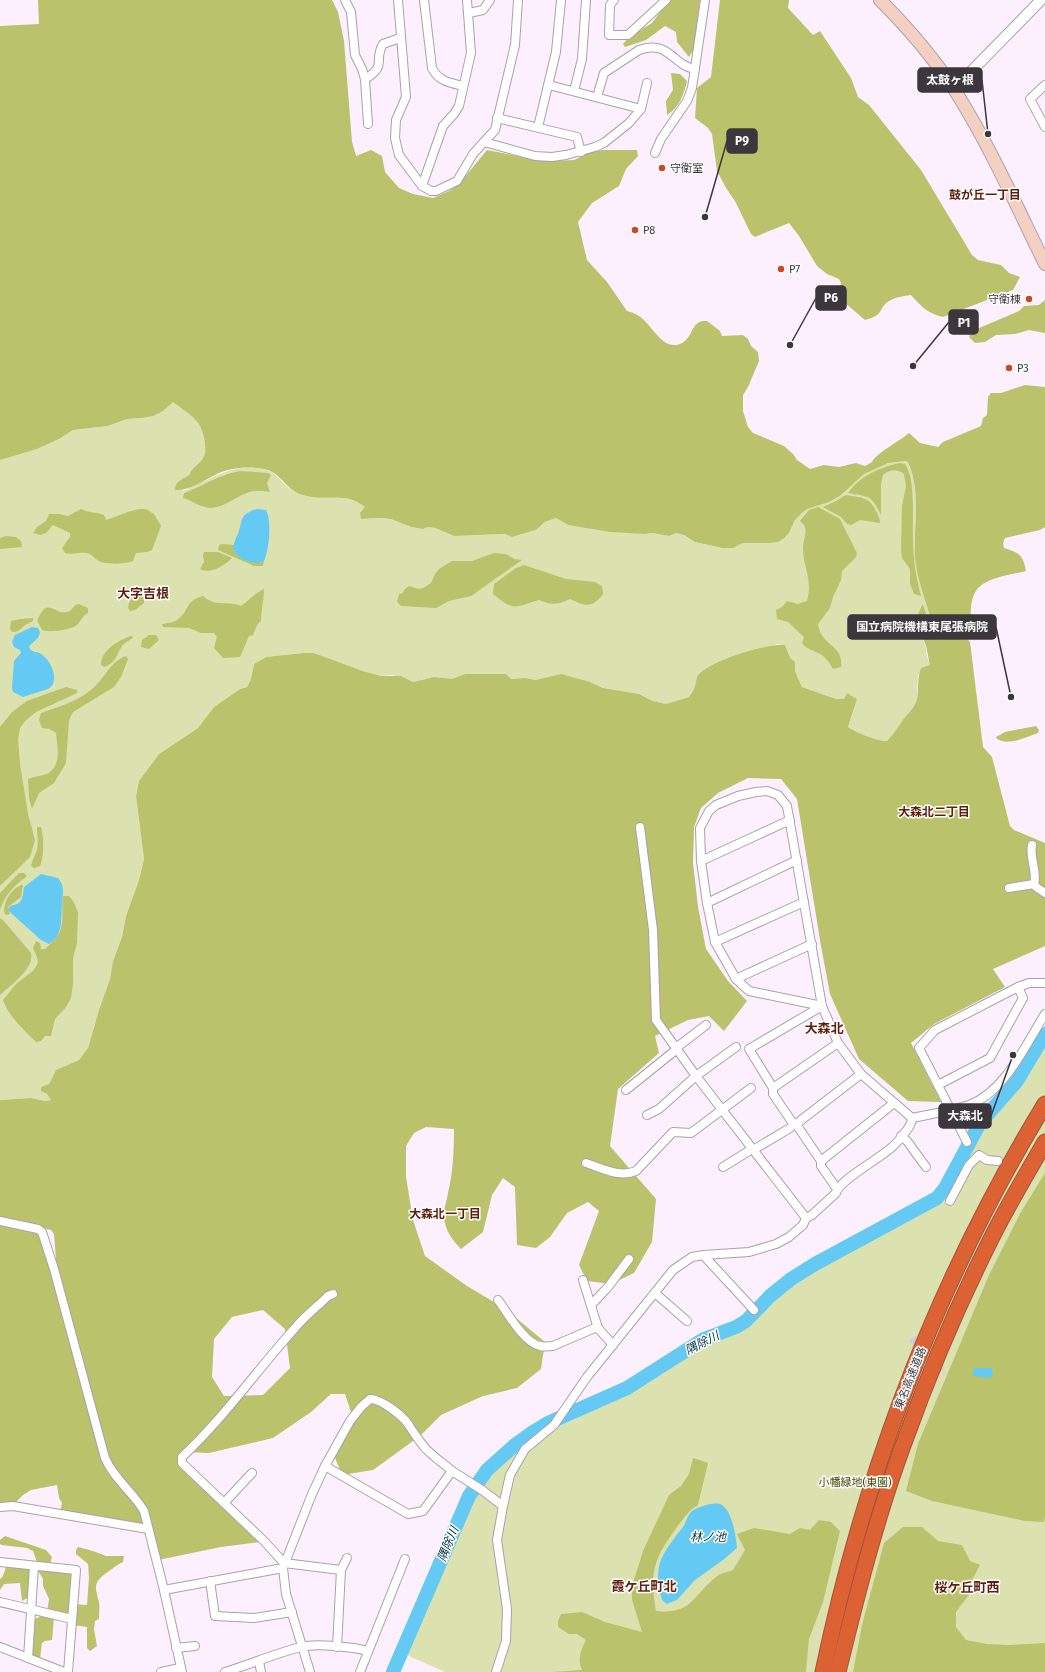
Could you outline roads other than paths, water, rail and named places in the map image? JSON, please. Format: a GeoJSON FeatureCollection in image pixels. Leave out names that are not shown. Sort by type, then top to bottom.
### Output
{"type":"FeatureCollection","features":[{"type":"Feature","properties":{"kind":"highway","name":"東名高速道路"},"geometry":{"type":"LineString","coordinates":[[823,1672],[858,1529],[871,1485],[903,1394],[944,1297],[1000,1181],[1045,1104]]}},
{"type":"Feature","properties":{"kind":"highway","name":"東名高速道路"},"geometry":{"type":"LineString","coordinates":[[838,1672],[874,1535],[915,1412],[949,1328],[990,1242],[1045,1142]]}},
{"type":"Feature","properties":{"kind":"main road"},"geometry":{"type":"LineString","coordinates":[[880,0],[913,36],[954,89],[980,133],[1045,264]]}},
{"type":"Feature","properties":{"kind":"street"},"geometry":{"type":"LineString","coordinates":[[346,0],[351,12],[355,55],[365,79],[368,124]]}},
{"type":"Feature","properties":{"kind":"street"},"geometry":{"type":"LineString","coordinates":[[398,0],[406,97],[396,120],[395,138],[399,156],[422,186],[431,191],[436,191],[457,181],[473,154],[495,130],[515,45],[518,0]]}},
{"type":"Feature","properties":{"kind":"street"},"geometry":{"type":"LineString","coordinates":[[424,0],[432,68],[434,73],[441,80],[462,86]]}},
{"type":"Feature","properties":{"kind":"street"},"geometry":{"type":"LineString","coordinates":[[422,186],[443,126],[459,106],[462,86],[471,53],[468,0]]}},
{"type":"Feature","properties":{"kind":"street"},"geometry":{"type":"LineString","coordinates":[[468,13],[483,10],[490,0]]}},
{"type":"Feature","properties":{"kind":"street"},"geometry":{"type":"LineString","coordinates":[[538,127],[549,85],[557,45],[561,0]]}},
{"type":"Feature","properties":{"kind":"street"},"geometry":{"type":"LineString","coordinates":[[574,91],[582,58],[586,0]]}},
{"type":"Feature","properties":{"kind":"street"},"geometry":{"type":"LineString","coordinates":[[614,0],[610,5],[609,35],[621,36],[628,35],[666,0]]}},
{"type":"Feature","properties":{"kind":"street"},"geometry":{"type":"LineString","coordinates":[[655,154],[661,139],[687,102],[692,88],[705,0]]}},
{"type":"Feature","properties":{"kind":"street"},"geometry":{"type":"LineString","coordinates":[[954,89],[1042,0],[1045,3]]}},
{"type":"Feature","properties":{"kind":"street"},"geometry":{"type":"LineString","coordinates":[[365,79],[378,70],[380,63],[380,50],[383,44],[400,38]]}},
{"type":"Feature","properties":{"kind":"street"},"geometry":{"type":"LineString","coordinates":[[597,97],[604,73],[639,50],[645,48],[662,49],[689,68],[695,69]]}},
{"type":"Feature","properties":{"kind":"street"},"geometry":{"type":"LineString","coordinates":[[484,142],[535,156],[566,156],[581,152],[604,143],[629,124],[641,109],[647,82]]}},
{"type":"Feature","properties":{"kind":"street"},"geometry":{"type":"LineString","coordinates":[[549,85],[641,109]]}},
{"type":"Feature","properties":{"kind":"street"},"geometry":{"type":"LineString","coordinates":[[1045,85],[1030,99],[1045,127]]}},
{"type":"Feature","properties":{"kind":"street"},"geometry":{"type":"LineString","coordinates":[[498,118],[577,137],[581,152]]}},
{"type":"Feature","properties":{"kind":"street"},"geometry":{"type":"LineString","coordinates":[[822,1006],[749,991],[736,979],[715,942],[707,903],[701,861],[700,828],[709,811],[716,805],[738,796],[767,792],[778,795],[787,806],[822,1006],[838,1043],[861,1074],[912,1118]]}},
{"type":"Feature","properties":{"kind":"street"},"geometry":{"type":"LineString","coordinates":[[701,861],[790,820]]}},
{"type":"Feature","properties":{"kind":"street"},"geometry":{"type":"LineString","coordinates":[[640,827],[653,930],[656,1020],[696,1076],[806,1218]]}},
{"type":"Feature","properties":{"kind":"street"},"geometry":{"type":"LineString","coordinates":[[1032,845],[1032,858],[1036,880],[1034,884]]}},
{"type":"Feature","properties":{"kind":"street"},"geometry":{"type":"LineString","coordinates":[[707,903],[797,860]]}},
{"type":"Feature","properties":{"kind":"street"},"geometry":{"type":"LineString","coordinates":[[1009,888],[1034,884]]}},
{"type":"Feature","properties":{"kind":"street"},"geometry":{"type":"LineString","coordinates":[[1034,884],[1045,893]]}},
{"type":"Feature","properties":{"kind":"street"},"geometry":{"type":"LineString","coordinates":[[715,942],[804,902]]}},
{"type":"Feature","properties":{"kind":"street"},"geometry":{"type":"LineString","coordinates":[[736,979],[812,944]]}},
{"type":"Feature","properties":{"kind":"street"},"geometry":{"type":"LineString","coordinates":[[967,1142],[919,1048],[935,1030],[1018,987],[1029,983],[1045,983]]}},
{"type":"Feature","properties":{"kind":"street"},"geometry":{"type":"LineString","coordinates":[[938,1085],[990,1058],[1024,998],[1018,987]]}},
{"type":"Feature","properties":{"kind":"street"},"geometry":{"type":"LineString","coordinates":[[822,1006],[749,1049],[773,1088],[773,1094],[792,1122],[793,1126],[821,1161],[821,1166],[837,1189]]}},
{"type":"Feature","properties":{"kind":"street"},"geometry":{"type":"LineString","coordinates":[[912,1118],[970,1105],[985,1097],[1006,1077],[1045,1014]]}},
{"type":"Feature","properties":{"kind":"street"},"geometry":{"type":"LineString","coordinates":[[626,1090],[706,1025]]}},
{"type":"Feature","properties":{"kind":"street"},"geometry":{"type":"LineString","coordinates":[[773,1088],[838,1043]]}},
{"type":"Feature","properties":{"kind":"street"},"geometry":{"type":"LineString","coordinates":[[647,1115],[659,1109],[696,1076],[736,1047]]}},
{"type":"Feature","properties":{"kind":"street"},"geometry":{"type":"LineString","coordinates":[[723,1168],[793,1126],[861,1074]]}},
{"type":"Feature","properties":{"kind":"street"},"geometry":{"type":"LineString","coordinates":[[586,1163],[617,1174],[630,1174],[640,1168],[673,1132],[690,1133],[751,1088]]}},
{"type":"Feature","properties":{"kind":"street"},"geometry":{"type":"LineString","coordinates":[[821,1161],[894,1103]]}},
{"type":"Feature","properties":{"kind":"street"},"geometry":{"type":"LineString","coordinates":[[496,1672],[506,1641],[507,1609],[497,1540],[510,1475],[516,1462],[525,1449],[554,1425],[587,1377],[679,1264],[692,1257],[749,1252],[776,1244],[789,1236],[803,1225],[806,1218],[812,1215],[836,1193],[837,1189],[844,1181],[860,1172],[892,1148],[912,1124],[912,1118]]}},
{"type":"Feature","properties":{"kind":"street"},"geometry":{"type":"LineString","coordinates":[[901,1136],[908,1141],[926,1167]]}},
{"type":"Feature","properties":{"kind":"street"},"geometry":{"type":"LineString","coordinates":[[950,1201],[969,1165],[979,1155],[987,1160],[998,1161]]}},
{"type":"Feature","properties":{"kind":"street"},"geometry":{"type":"LineString","coordinates":[[0,1221],[38,1229],[42,1232],[54,1269],[109,1467],[140,1504],[144,1511],[164,1590],[181,1670],[161,1672]]}},
{"type":"Feature","properties":{"kind":"street"},"geometry":{"type":"LineString","coordinates":[[704,1255],[704,1257],[754,1310]]}},
{"type":"Feature","properties":{"kind":"street"},"geometry":{"type":"LineString","coordinates":[[592,1304],[608,1287],[629,1259]]}},
{"type":"Feature","properties":{"kind":"street"},"geometry":{"type":"LineString","coordinates":[[583,1280],[592,1304],[598,1325],[597,1327],[614,1345]]}},
{"type":"Feature","properties":{"kind":"street"},"geometry":{"type":"LineString","coordinates":[[655,1293],[687,1321]]}},
{"type":"Feature","properties":{"kind":"street"},"geometry":{"type":"LineString","coordinates":[[284,1565],[224,1503],[182,1463],[182,1457],[200,1440],[230,1406],[256,1372],[296,1327],[328,1296],[333,1294]]}},
{"type":"Feature","properties":{"kind":"street"},"geometry":{"type":"LineString","coordinates":[[498,1300],[526,1337],[542,1347],[553,1346],[597,1327]]}},
{"type":"Feature","properties":{"kind":"street"},"geometry":{"type":"LineString","coordinates":[[311,1672],[286,1594],[284,1565],[312,1494],[325,1466],[350,1421],[361,1407],[370,1399],[375,1399],[388,1406],[408,1423],[416,1438],[426,1449],[452,1471],[482,1490],[503,1506]]}},
{"type":"Feature","properties":{"kind":"street"},"geometry":{"type":"LineString","coordinates":[[325,1466],[408,1514],[423,1511],[452,1471]]}},
{"type":"Feature","properties":{"kind":"street"},"geometry":{"type":"LineString","coordinates":[[224,1503],[252,1473]]}},
{"type":"Feature","properties":{"kind":"street"},"geometry":{"type":"LineString","coordinates":[[0,1507],[12,1506],[148,1528]]}},
{"type":"Feature","properties":{"kind":"street"},"geometry":{"type":"LineString","coordinates":[[337,1647],[341,1570],[347,1558]]}},
{"type":"Feature","properties":{"kind":"street"},"geometry":{"type":"LineString","coordinates":[[360,1672],[405,1559]]}},
{"type":"Feature","properties":{"kind":"street"},"geometry":{"type":"LineString","coordinates":[[0,1562],[76,1570],[68,1672]]}},
{"type":"Feature","properties":{"kind":"street"},"geometry":{"type":"LineString","coordinates":[[164,1590],[284,1565],[341,1570]]}},
{"type":"Feature","properties":{"kind":"street"},"geometry":{"type":"LineString","coordinates":[[28,1658],[34,1566]]}},
{"type":"Feature","properties":{"kind":"street"},"geometry":{"type":"LineString","coordinates":[[210,1581],[215,1616],[254,1618],[292,1612]]}},
{"type":"Feature","properties":{"kind":"street"},"geometry":{"type":"LineString","coordinates":[[0,1602],[72,1619]]}},
{"type":"Feature","properties":{"kind":"street"},"geometry":{"type":"LineString","coordinates":[[176,1648],[195,1646]]}},
{"type":"Feature","properties":{"kind":"street"},"geometry":{"type":"LineString","coordinates":[[225,1672],[302,1646],[337,1647],[368,1651]]}},
{"type":"Feature","properties":{"kind":"street"},"geometry":{"type":"LineString","coordinates":[[0,1647],[64,1672]]}},
{"type":"Feature","properties":{"kind":"street"},"geometry":{"type":"LineString","coordinates":[[259,1661],[261,1672]]}},
{"type":"Feature","properties":{"kind":"water"},"geometry":{"type":"Polygon","coordinates":[[[257,509],[266,510],[269,521],[266,556],[264,561],[260,563],[242,559],[233,549],[242,519],[246,514],[257,509]]]}},
{"type":"Feature","properties":{"kind":"water"},"geometry":{"type":"Polygon","coordinates":[[[32,627],[38,628],[40,632],[38,638],[29,646],[30,649],[41,654],[48,661],[53,671],[54,681],[52,686],[48,689],[23,697],[13,692],[12,688],[14,661],[21,653],[20,650],[14,647],[12,642],[15,635],[32,627]]]}},
{"type":"Feature","properties":{"kind":"water"},"geometry":{"type":"Polygon","coordinates":[[[41,874],[58,878],[63,888],[62,917],[59,932],[54,941],[49,944],[41,940],[8,909],[9,907],[19,903],[24,887],[41,874]]]}},
{"type":"Feature","properties":{"kind":"water"},"geometry":{"type":"Polygon","coordinates":[[[975,1368],[991,1368],[993,1376],[990,1378],[974,1376],[972,1372],[975,1368]]]}},
{"type":"Feature","properties":{"kind":"water","name":"林ノ池"},"geometry":{"type":"Polygon","coordinates":[[[710,1504],[720,1504],[728,1511],[733,1523],[737,1548],[695,1580],[677,1600],[667,1604],[662,1600],[658,1578],[661,1560],[664,1553],[684,1525],[690,1513],[696,1508],[710,1504]]]}},
{"type":"Feature","properties":{"kind":"waterway","name":"隅除川"},"geometry":{"type":"LineString","coordinates":[[393,1672],[469,1496],[487,1470],[515,1445],[533,1432],[548,1423],[627,1388],[704,1339],[736,1327],[746,1321],[770,1296],[791,1279],[815,1264],[937,1198],[945,1188],[980,1123],[1017,1081],[1045,1034]]}},
{"type":"Feature","properties":{"kind":"tunnel"},"geometry":{"type":"LineString","coordinates":[[912,1338],[944,1375]]}},
{"type":"Feature","properties":{"kind":"place","name":"太鼓ヶ根"},"geometry":{"type":"Point","coordinates":[988,134]}},
{"type":"Feature","properties":{"kind":"place","name":"守衛室"},"geometry":{"type":"Point","coordinates":[662,168]}},
{"type":"Feature","properties":{"kind":"place","name":"P9"},"geometry":{"type":"Point","coordinates":[705,217]}},
{"type":"Feature","properties":{"kind":"place","name":"P8"},"geometry":{"type":"Point","coordinates":[635,230]}},
{"type":"Feature","properties":{"kind":"place","name":"P7"},"geometry":{"type":"Point","coordinates":[781,269]}},
{"type":"Feature","properties":{"kind":"place","name":"守衛棟"},"geometry":{"type":"Point","coordinates":[1029,299]}},
{"type":"Feature","properties":{"kind":"place","name":"P6"},"geometry":{"type":"Point","coordinates":[790,345]}},
{"type":"Feature","properties":{"kind":"place","name":"P1"},"geometry":{"type":"Point","coordinates":[913,366]}},
{"type":"Feature","properties":{"kind":"place","name":"P3"},"geometry":{"type":"Point","coordinates":[1009,368]}},
{"type":"Feature","properties":{"kind":"place","name":"国立病院機構東尾張病院"},"geometry":{"type":"Point","coordinates":[1011,697]}},
{"type":"Feature","properties":{"kind":"place","name":"大森北"},"geometry":{"type":"Point","coordinates":[1013,1055]}},
{"type":"Feature","properties":{"kind":"district","name":"鼓が丘一丁目"},"geometry":{"type":"Point","coordinates":[985,195]}},
{"type":"Feature","properties":{"kind":"district","name":"大字吉根"},"geometry":{"type":"Point","coordinates":[143,593]}},
{"type":"Feature","properties":{"kind":"district","name":"大森北二丁目"},"geometry":{"type":"Point","coordinates":[934,812]}},
{"type":"Feature","properties":{"kind":"district","name":"大森北"},"geometry":{"type":"Point","coordinates":[824,1028]}},
{"type":"Feature","properties":{"kind":"district","name":"大森北一丁目"},"geometry":{"type":"Point","coordinates":[445,1214]}},
{"type":"Feature","properties":{"kind":"district","name":"霞ケ丘町北"},"geometry":{"type":"Point","coordinates":[644,1586]}},
{"type":"Feature","properties":{"kind":"district","name":"桜ケ丘町西"},"geometry":{"type":"Point","coordinates":[967,1587]}},
{"type":"Feature","properties":{"kind":"park label","name":"小幡緑地(東園)"},"geometry":{"type":"Point","coordinates":[855,1482]}}]}
